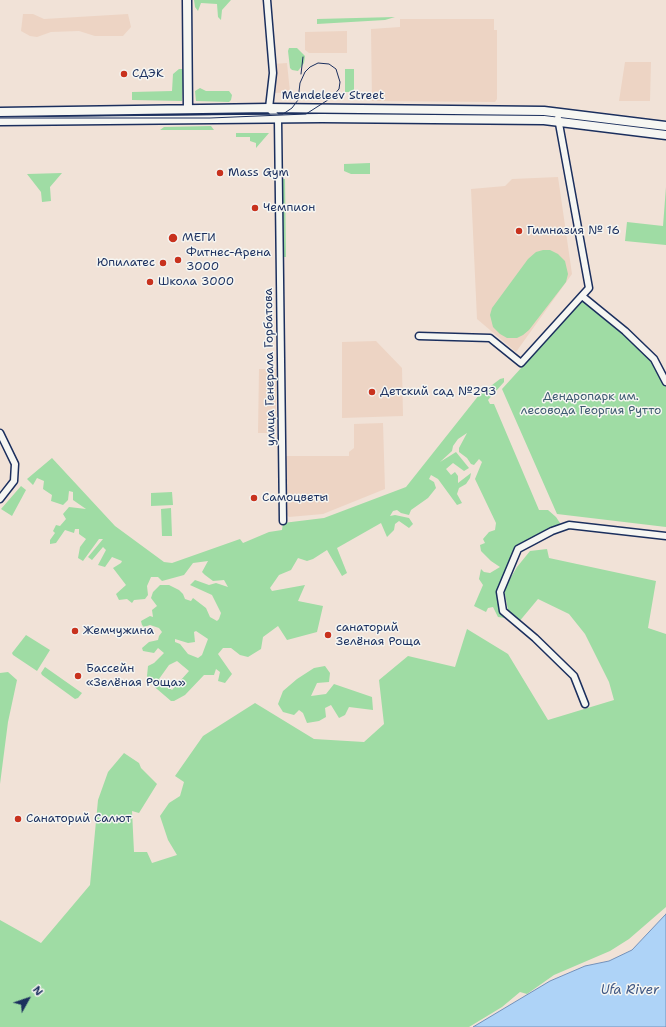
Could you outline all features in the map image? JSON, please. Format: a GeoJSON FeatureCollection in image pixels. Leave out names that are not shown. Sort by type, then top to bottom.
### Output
{"type":"FeatureCollection","features":[{"type":"Feature","properties":{"kind":"main road"},"geometry":{"type":"LineString","coordinates":[[187,0],[188,109]]}},
{"type":"Feature","properties":{"kind":"main road","name":"Mendeleev Street"},"geometry":{"type":"LineString","coordinates":[[0,117],[188,109],[424,109],[558,112],[666,126]]}},
{"type":"Feature","properties":{"kind":"main road","name":"Mendeleev Street"},"geometry":{"type":"LineString","coordinates":[[0,117],[278,119],[427,118],[544,120],[666,135]]}},
{"type":"Feature","properties":{"kind":"street"},"geometry":{"type":"LineString","coordinates":[[267,0],[273,72],[269,108],[278,119]]}},
{"type":"Feature","properties":{"kind":"street"},"geometry":{"type":"LineString","coordinates":[[418,336],[490,338],[521,363],[589,288],[558,122],[558,112]]}},
{"type":"Feature","properties":{"kind":"street","name":"улица Генерала Горбатова"},"geometry":{"type":"LineString","coordinates":[[278,119],[282,521]]}},
{"type":"Feature","properties":{"kind":"street"},"geometry":{"type":"LineString","coordinates":[[582,296],[625,331],[654,359],[666,382]]}},
{"type":"Feature","properties":{"kind":"street"},"geometry":{"type":"LineString","coordinates":[[0,434],[15,464],[14,481],[0,498]]}},
{"type":"Feature","properties":{"kind":"street"},"geometry":{"type":"LineString","coordinates":[[585,704],[574,676],[535,638],[503,611],[500,592],[518,549],[552,531],[569,525],[666,536]]}},
{"type":"Feature","properties":{"kind":"shaded area"},"geometry":{"type":"Polygon","coordinates":[[[23,14],[33,14],[44,19],[128,14],[131,27],[123,36],[95,36],[79,31],[51,32],[37,37],[30,36],[21,31],[23,14]]]}},
{"type":"Feature","properties":{"kind":"shaded area"},"geometry":{"type":"Polygon","coordinates":[[[400,19],[494,19],[494,30],[497,30],[497,99],[495,102],[372,101],[371,29],[400,27],[400,19]]]}},
{"type":"Feature","properties":{"kind":"shaded area"},"geometry":{"type":"Polygon","coordinates":[[[347,31],[347,53],[309,53],[305,50],[305,32],[347,31]]]}},
{"type":"Feature","properties":{"kind":"shaded area"},"geometry":{"type":"Polygon","coordinates":[[[625,62],[651,62],[650,101],[619,101],[625,62]]]}},
{"type":"Feature","properties":{"kind":"shaded area"},"geometry":{"type":"Polygon","coordinates":[[[287,63],[290,92],[275,93],[273,64],[287,63]]]}},
{"type":"Feature","properties":{"kind":"shaded area","name":"Гимназия № 16"},"geometry":{"type":"Polygon","coordinates":[[[558,177],[572,274],[516,352],[477,319],[471,189],[505,186],[512,179],[558,177]]]}},
{"type":"Feature","properties":{"kind":"shaded area","name":"Детский сад №293"},"geometry":{"type":"Polygon","coordinates":[[[376,341],[402,368],[403,416],[342,418],[342,342],[376,341]]]}},
{"type":"Feature","properties":{"kind":"shaded area"},"geometry":{"type":"Polygon","coordinates":[[[259,369],[276,369],[276,433],[258,433],[259,369]]]}},
{"type":"Feature","properties":{"kind":"shaded area"},"geometry":{"type":"Polygon","coordinates":[[[383,423],[385,489],[323,514],[289,517],[287,515],[285,456],[349,456],[349,452],[354,448],[354,424],[383,423]]]}},
{"type":"Feature","properties":{"kind":"green space"},"geometry":{"type":"Polygon","coordinates":[[[194,0],[231,0],[222,10],[221,20],[218,17],[217,4],[201,3],[198,11],[195,7],[194,0]]]}},
{"type":"Feature","properties":{"kind":"green space"},"geometry":{"type":"Polygon","coordinates":[[[395,17],[385,20],[317,24],[317,19],[395,17]]]}},
{"type":"Feature","properties":{"kind":"green space"},"geometry":{"type":"Polygon","coordinates":[[[289,48],[297,48],[305,56],[304,63],[298,71],[290,68],[289,48]]]}},
{"type":"Feature","properties":{"kind":"green space"},"geometry":{"type":"Polygon","coordinates":[[[179,69],[183,69],[184,72],[182,101],[132,100],[132,92],[172,91],[173,74],[179,69]]]}},
{"type":"Feature","properties":{"kind":"green space"},"geometry":{"type":"Polygon","coordinates":[[[345,69],[354,69],[354,92],[345,92],[345,69]]]}},
{"type":"Feature","properties":{"kind":"green space"},"geometry":{"type":"Polygon","coordinates":[[[200,88],[206,91],[229,91],[232,95],[231,100],[229,102],[196,101],[195,91],[200,88]]]}},
{"type":"Feature","properties":{"kind":"green space"},"geometry":{"type":"Polygon","coordinates":[[[211,126],[214,130],[160,130],[164,127],[211,126]]]}},
{"type":"Feature","properties":{"kind":"green space"},"geometry":{"type":"Polygon","coordinates":[[[236,133],[269,133],[256,148],[256,143],[250,141],[250,137],[236,137],[236,133]]]}},
{"type":"Feature","properties":{"kind":"green space"},"geometry":{"type":"Polygon","coordinates":[[[370,163],[370,174],[351,174],[344,171],[344,164],[370,163]]]}},
{"type":"Feature","properties":{"kind":"green space"},"geometry":{"type":"Polygon","coordinates":[[[62,173],[50,187],[51,201],[42,202],[41,192],[27,174],[62,173]]]}},
{"type":"Feature","properties":{"kind":"green space"},"geometry":{"type":"Polygon","coordinates":[[[281,179],[285,179],[286,257],[282,257],[281,179]]]}},
{"type":"Feature","properties":{"kind":"green space"},"geometry":{"type":"Polygon","coordinates":[[[666,187],[666,245],[625,241],[627,222],[663,226],[666,187]]]}},
{"type":"Feature","properties":{"kind":"green space"},"geometry":{"type":"Polygon","coordinates":[[[550,250],[558,254],[565,261],[568,274],[566,282],[529,330],[517,338],[507,338],[493,327],[490,315],[492,308],[528,259],[536,252],[550,250]]]}},
{"type":"Feature","properties":{"kind":"green space","name":"Дендропарк им. лесовода Георгия Рутто"},"geometry":{"type":"Polygon","coordinates":[[[583,300],[624,332],[653,360],[666,387],[666,527],[557,514],[502,389],[583,300]]]}},
{"type":"Feature","properties":{"kind":"green space"},"geometry":{"type":"Polygon","coordinates":[[[504,378],[504,382],[488,400],[490,404],[494,404],[539,510],[548,510],[556,517],[562,526],[516,549],[505,570],[498,590],[505,618],[498,617],[493,607],[488,608],[486,612],[474,606],[483,585],[479,579],[481,569],[484,572],[490,573],[500,567],[491,561],[481,551],[480,545],[485,543],[483,539],[489,532],[495,530],[496,523],[475,479],[482,462],[479,459],[474,465],[471,464],[467,458],[459,452],[459,448],[467,433],[458,439],[453,446],[452,451],[440,462],[456,452],[469,468],[464,471],[453,463],[446,469],[451,475],[455,472],[458,476],[458,483],[471,473],[466,484],[459,488],[457,494],[462,503],[457,505],[438,479],[431,475],[429,479],[434,482],[436,488],[428,498],[411,510],[409,515],[401,513],[397,510],[393,511],[390,516],[395,515],[409,518],[413,524],[409,528],[399,521],[395,524],[394,530],[387,537],[381,523],[337,548],[347,573],[342,576],[327,550],[307,561],[298,558],[291,570],[279,575],[270,588],[272,591],[305,585],[298,601],[323,606],[317,632],[287,640],[278,626],[263,637],[261,649],[248,657],[240,655],[231,648],[223,648],[218,654],[232,674],[225,683],[218,681],[220,672],[216,669],[214,675],[204,675],[185,695],[174,701],[171,701],[150,683],[147,676],[148,666],[154,663],[164,653],[158,648],[154,653],[143,651],[142,648],[149,642],[158,640],[162,632],[159,628],[150,625],[144,627],[141,621],[150,616],[153,617],[152,610],[157,606],[151,598],[153,592],[160,585],[169,585],[179,590],[185,599],[191,601],[193,598],[206,608],[210,617],[217,621],[221,613],[212,595],[190,585],[195,580],[209,585],[216,583],[228,587],[224,580],[213,581],[202,572],[208,561],[193,563],[184,575],[162,581],[158,577],[151,577],[147,586],[148,595],[145,599],[134,600],[132,603],[127,599],[119,600],[116,594],[126,585],[113,568],[122,561],[112,557],[105,567],[98,565],[106,550],[103,547],[92,560],[88,557],[103,539],[99,539],[83,561],[78,558],[80,547],[86,539],[79,534],[79,529],[75,529],[74,533],[65,530],[56,543],[50,544],[50,540],[55,533],[53,531],[56,525],[60,526],[66,519],[63,514],[69,507],[86,509],[73,500],[73,492],[69,491],[68,500],[63,505],[51,501],[52,495],[43,489],[44,481],[37,478],[33,485],[27,479],[52,458],[115,526],[164,562],[172,563],[240,539],[243,543],[269,532],[282,530],[283,523],[324,518],[406,487],[479,395],[500,379],[504,378]],[[196,631],[194,632],[195,642],[188,643],[175,639],[175,642],[180,644],[188,654],[198,658],[202,655],[208,639],[196,631]],[[177,661],[169,665],[159,679],[172,690],[189,671],[177,661]]]}},
{"type":"Feature","properties":{"kind":"green space"},"geometry":{"type":"Polygon","coordinates":[[[21,486],[26,490],[12,516],[1,509],[21,486]]]}},
{"type":"Feature","properties":{"kind":"green space"},"geometry":{"type":"Polygon","coordinates":[[[172,492],[173,505],[151,506],[151,493],[172,492]]]}},
{"type":"Feature","properties":{"kind":"green space"},"geometry":{"type":"Polygon","coordinates":[[[171,508],[172,536],[162,536],[161,509],[171,508]]]}},
{"type":"Feature","properties":{"kind":"green space"},"geometry":{"type":"Polygon","coordinates":[[[547,549],[549,558],[656,581],[648,628],[666,634],[666,907],[629,939],[610,951],[554,975],[527,994],[520,992],[502,1007],[469,1027],[0,1027],[0,920],[41,943],[90,885],[98,800],[108,772],[124,753],[139,763],[141,768],[157,784],[139,813],[132,811],[134,852],[147,852],[152,863],[177,855],[168,840],[160,816],[169,803],[180,796],[184,782],[175,776],[203,736],[255,703],[314,739],[364,742],[384,724],[379,680],[408,656],[455,667],[467,629],[508,654],[548,720],[614,700],[609,682],[585,634],[569,614],[538,599],[518,623],[508,610],[504,589],[517,567],[530,551],[547,549]]]}},
{"type":"Feature","properties":{"kind":"green space"},"geometry":{"type":"Polygon","coordinates":[[[26,635],[50,650],[37,671],[12,653],[26,635]]]}},
{"type":"Feature","properties":{"kind":"green space"},"geometry":{"type":"Polygon","coordinates":[[[325,666],[330,673],[329,682],[317,683],[311,696],[326,694],[334,684],[372,697],[373,710],[349,707],[345,715],[339,718],[331,705],[325,708],[326,717],[319,721],[307,723],[303,713],[299,710],[294,715],[283,712],[278,704],[283,691],[297,679],[314,668],[325,666]]]}},
{"type":"Feature","properties":{"kind":"green space"},"geometry":{"type":"Polygon","coordinates":[[[45,667],[82,693],[78,698],[75,699],[42,675],[41,673],[45,667]]]}},
{"type":"Feature","properties":{"kind":"green space"},"geometry":{"type":"Polygon","coordinates":[[[8,672],[17,680],[8,722],[0,784],[0,673],[8,672]]]}},
{"type":"Feature","properties":{"kind":"water","name":"Ufa River"},"geometry":{"type":"Polygon","coordinates":[[[666,914],[666,1027],[473,1027],[550,981],[585,966],[609,961],[632,950],[666,914]]]}},
{"type":"Feature","properties":{"kind":"tram line"},"geometry":{"type":"LineString","coordinates":[[301,74],[303,57]]}},
{"type":"Feature","properties":{"kind":"tram line"},"geometry":{"type":"LineString","coordinates":[[0,117],[283,114],[292,108],[298,100],[300,83],[305,72],[310,67],[318,63],[329,64],[336,69],[340,82],[339,89],[331,98],[306,114],[210,118],[0,118]]}},
{"type":"Feature","properties":{"kind":"place","name":"СДЭК"},"geometry":{"type":"Point","coordinates":[124,74]}},
{"type":"Feature","properties":{"kind":"place","name":"Mass Gym"},"geometry":{"type":"Point","coordinates":[220,173]}},
{"type":"Feature","properties":{"kind":"place","name":"Чемпион"},"geometry":{"type":"Point","coordinates":[255,208]}},
{"type":"Feature","properties":{"kind":"place","name":"Гимназия № 16"},"geometry":{"type":"Point","coordinates":[519,231]}},
{"type":"Feature","properties":{"kind":"place","name":"МЕГИ"},"geometry":{"type":"Point","coordinates":[173,238]}},
{"type":"Feature","properties":{"kind":"place","name":"Фитнес-Арена 3000"},"geometry":{"type":"Point","coordinates":[178,260]}},
{"type":"Feature","properties":{"kind":"place","name":"Юпилатес"},"geometry":{"type":"Point","coordinates":[163,263]}},
{"type":"Feature","properties":{"kind":"place","name":"Школа 3000"},"geometry":{"type":"Point","coordinates":[150,282]}},
{"type":"Feature","properties":{"kind":"place","name":"Детский сад №293"},"geometry":{"type":"Point","coordinates":[372,392]}},
{"type":"Feature","properties":{"kind":"place","name":"Самоцветы"},"geometry":{"type":"Point","coordinates":[254,498]}},
{"type":"Feature","properties":{"kind":"place","name":"Жемчужина"},"geometry":{"type":"Point","coordinates":[75,631]}},
{"type":"Feature","properties":{"kind":"place","name":"санаторий Зелёная Роща"},"geometry":{"type":"Point","coordinates":[328,635]}},
{"type":"Feature","properties":{"kind":"place","name":"Бассейн «Зелёная Роща»"},"geometry":{"type":"Point","coordinates":[78,676]}},
{"type":"Feature","properties":{"kind":"place","name":"Санаторий Салют"},"geometry":{"type":"Point","coordinates":[18,819]}}]}
